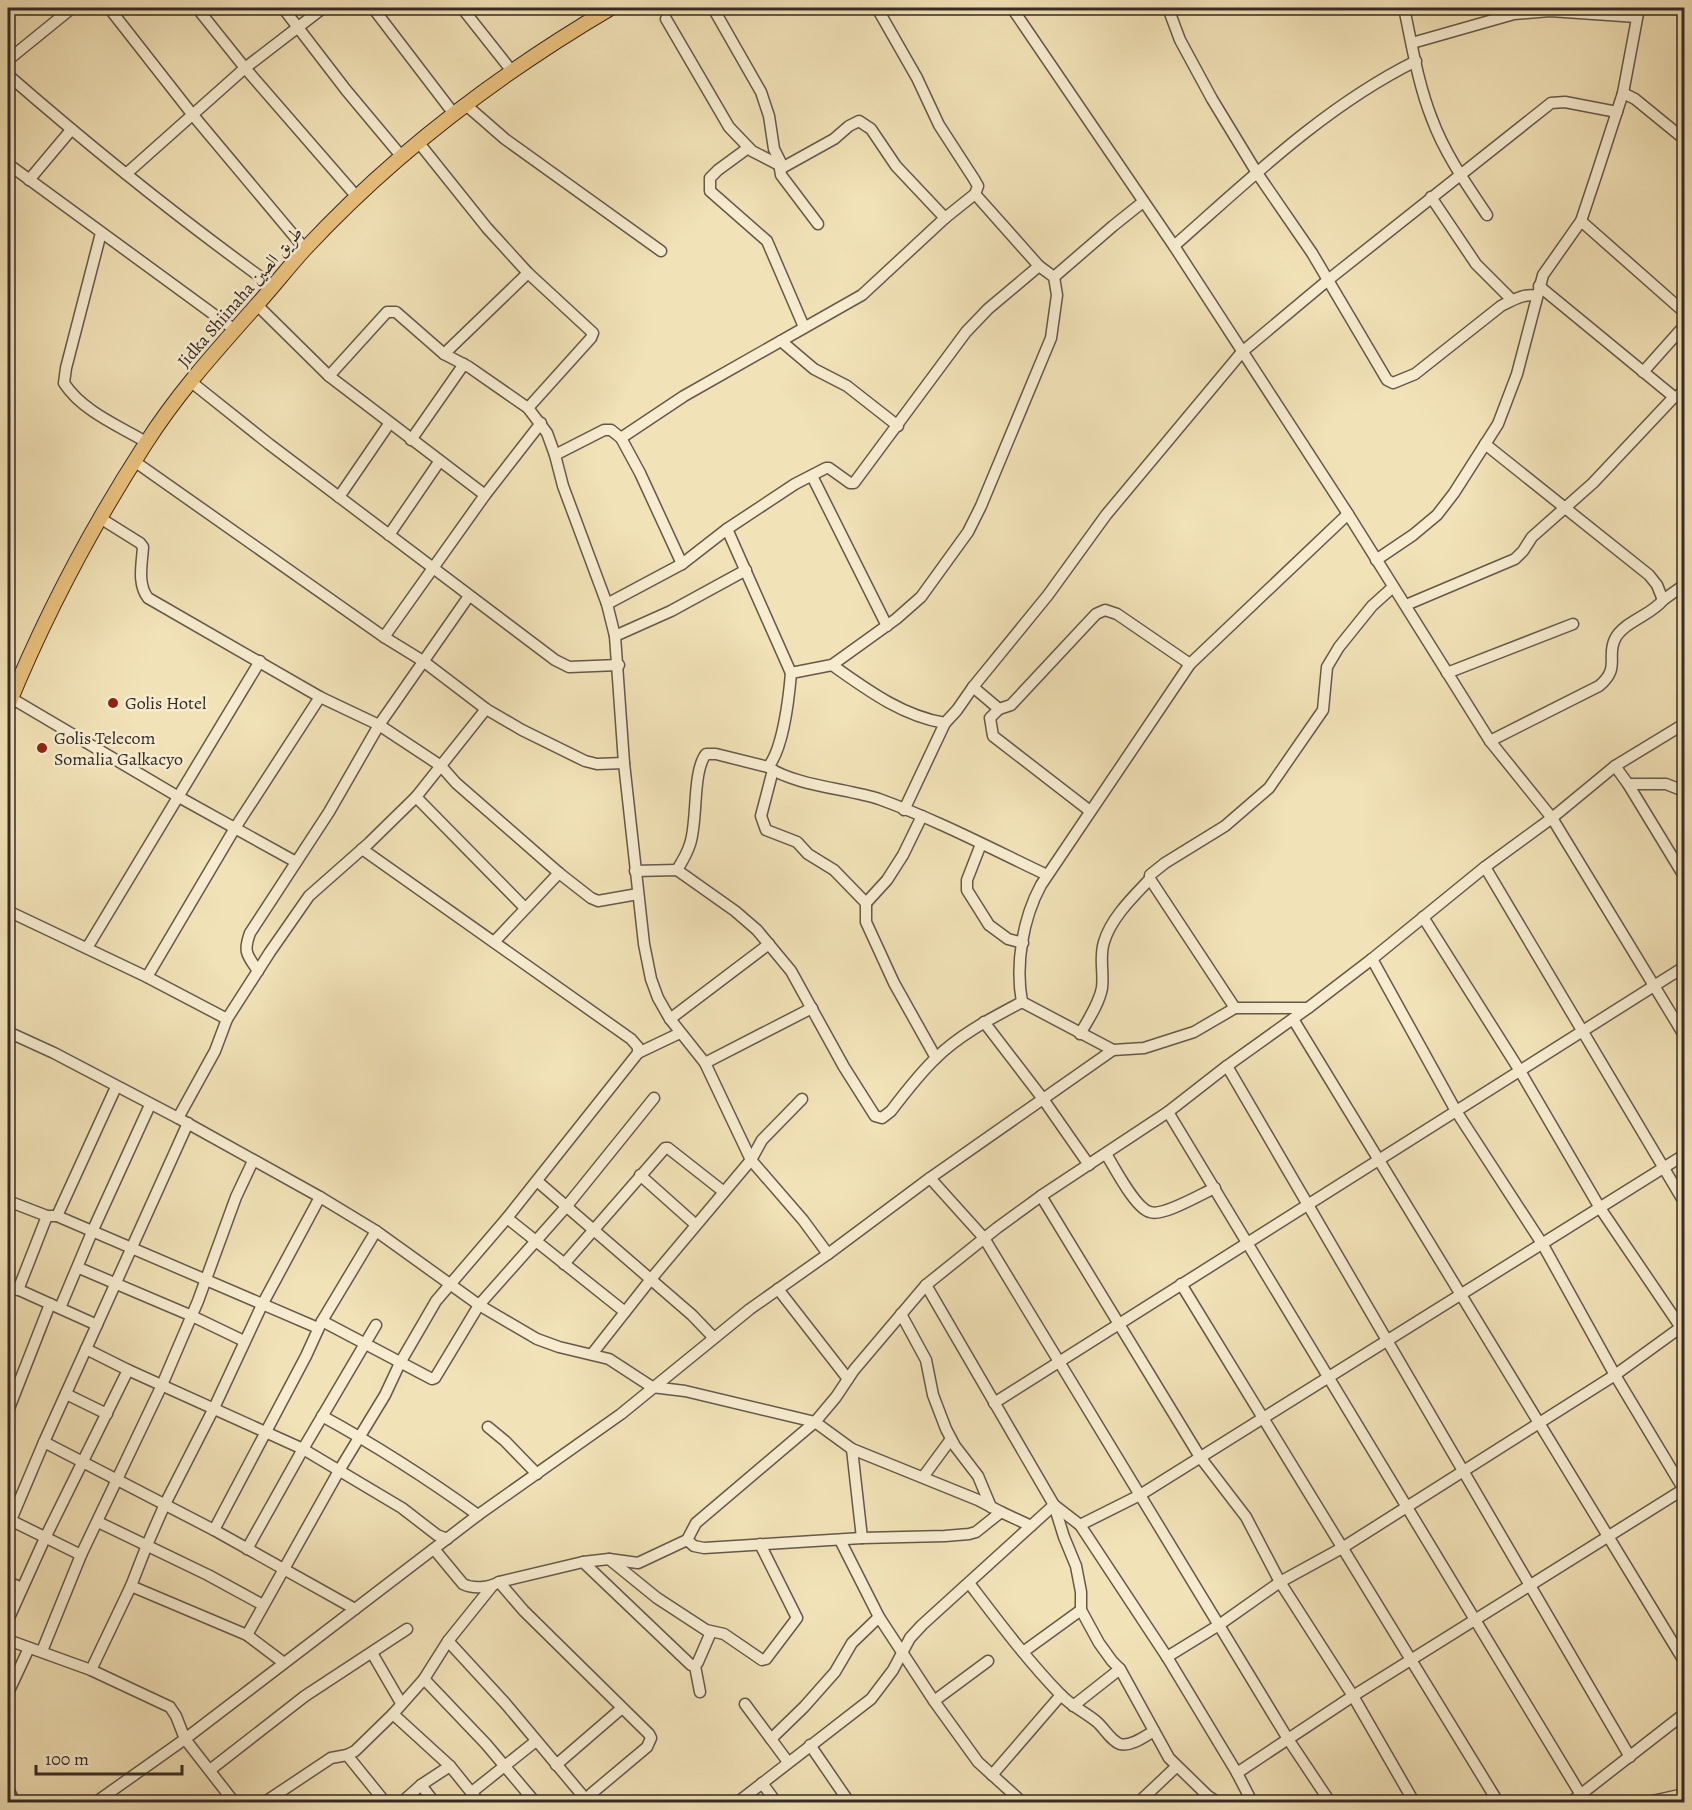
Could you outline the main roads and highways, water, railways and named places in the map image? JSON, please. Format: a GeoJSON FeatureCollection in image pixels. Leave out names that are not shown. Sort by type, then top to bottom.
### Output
{"type":"FeatureCollection","features":[{"type":"Feature","properties":{"kind":"main road","name":"Jidka Shiinaha طريق الصين"},"geometry":{"type":"LineString","coordinates":[[9,702],[68,572],[146,441],[190,381],[273,285],[357,197],[454,114],[511,70],[611,8]]}},
{"type":"Feature","properties":{"kind":"place","name":"Golis Hotel"},"geometry":{"type":"Point","coordinates":[113,703]}},
{"type":"Feature","properties":{"kind":"place","name":"Golis Telecom Somalia Galkacyo"},"geometry":{"type":"Point","coordinates":[42,748]}}]}
